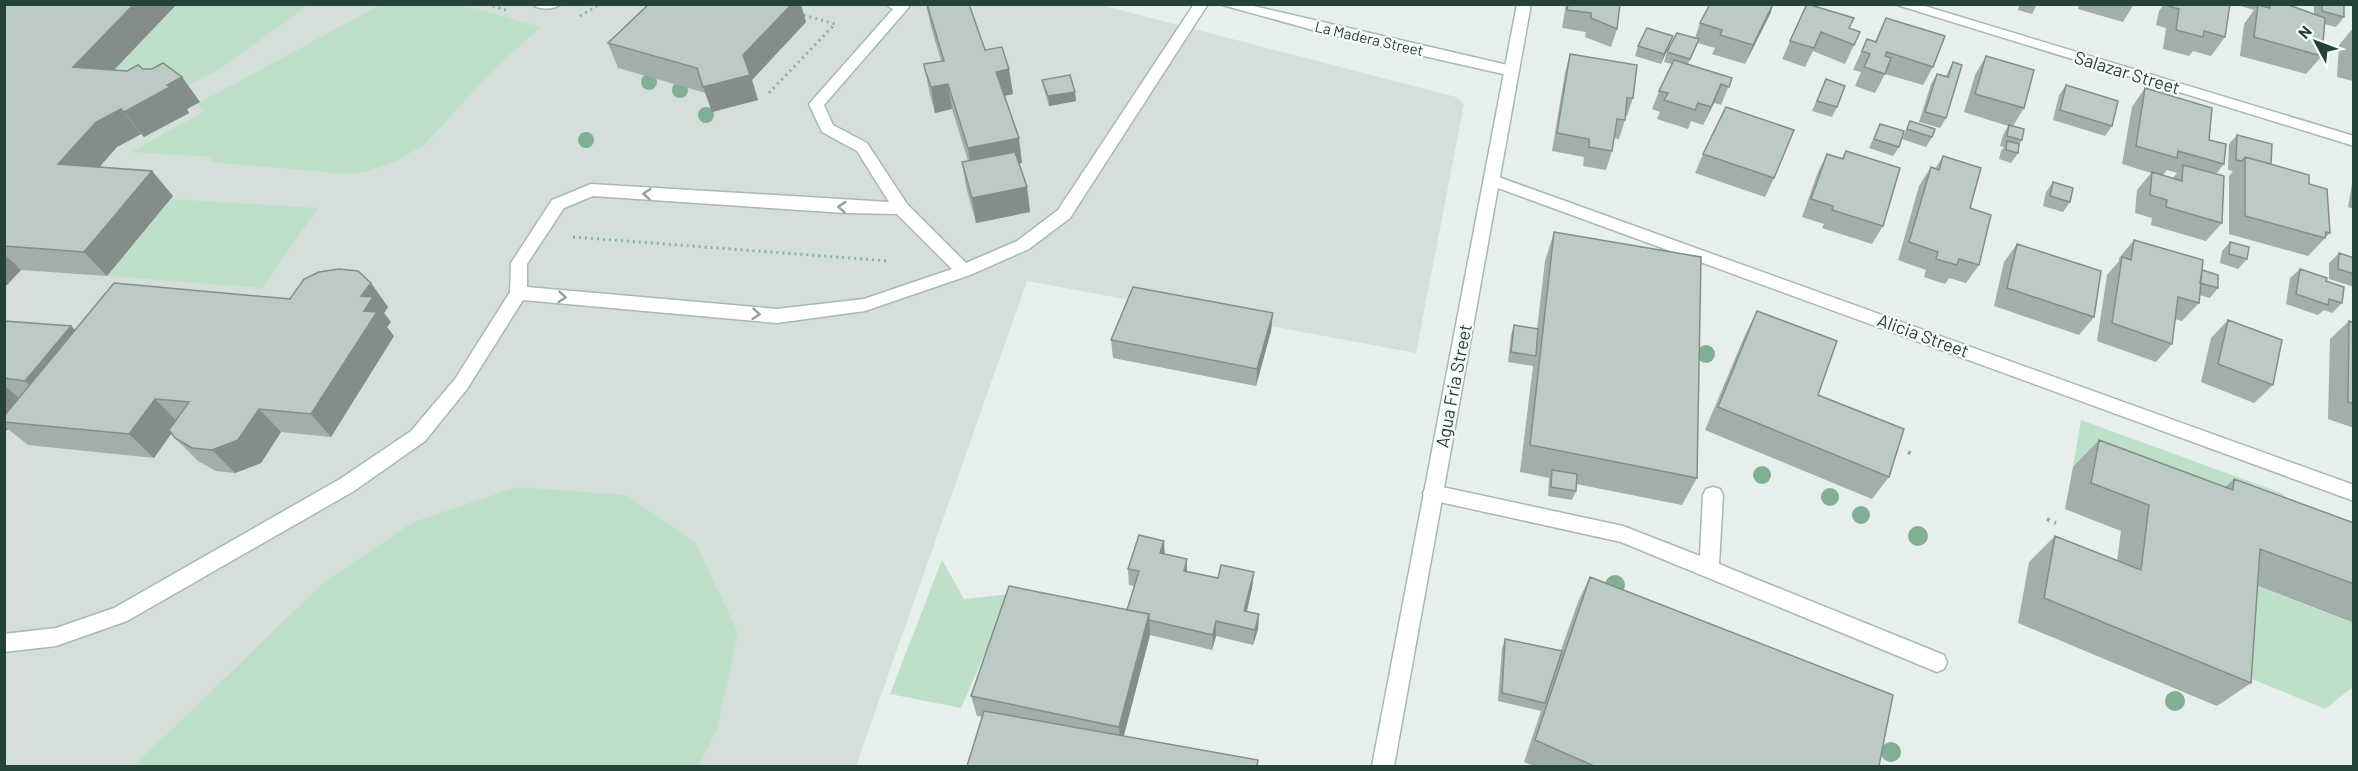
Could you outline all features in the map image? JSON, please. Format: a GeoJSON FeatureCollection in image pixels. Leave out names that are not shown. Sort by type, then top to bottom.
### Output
{"type":"FeatureCollection","features":[{"type":"Feature","properties":{"kind":"street"},"geometry":{"type":"LineString","coordinates":[[539,4],[546,7],[554,4]]}},
{"type":"Feature","properties":{"kind":"street"},"geometry":{"type":"LineString","coordinates":[[892,4],[902,7],[816,104],[827,128],[862,147],[901,208],[964,271]]}},
{"type":"Feature","properties":{"kind":"street"},"geometry":{"type":"LineString","coordinates":[[518,293],[777,316],[865,305],[964,271],[1023,245],[1064,214],[1202,4]]}},
{"type":"Feature","properties":{"kind":"street","name":"La Madera Street"},"geometry":{"type":"LineString","coordinates":[[1226,4],[1331,31],[1512,71]]}},
{"type":"Feature","properties":{"kind":"street","name":"Agua Fria Street"},"geometry":{"type":"LineString","coordinates":[[1383,766],[1524,4]]}},
{"type":"Feature","properties":{"kind":"street","name":"Salazar Street"},"geometry":{"type":"LineString","coordinates":[[1901,4],[2354,141]]}},
{"type":"Feature","properties":{"kind":"street","name":"Alicia Street"},"geometry":{"type":"LineString","coordinates":[[1493,180],[2354,493]]}},
{"type":"Feature","properties":{"kind":"street"},"geometry":{"type":"LineString","coordinates":[[4,644],[56,637],[120,615],[347,485],[418,436],[461,384],[518,293],[519,263],[558,204],[591,190],[845,207],[901,208]]}},
{"type":"Feature","properties":{"kind":"street"},"geometry":{"type":"LineString","coordinates":[[1433,493],[1623,534],[1937,662]]}},
{"type":"Feature","properties":{"kind":"street"},"geometry":{"type":"LineString","coordinates":[[1708,570],[1713,495]]}},
{"type":"Feature","properties":{"kind":"path"},"geometry":{"type":"LineString","coordinates":[[769,93],[835,24],[795,13]]}},
{"type":"Feature","properties":{"kind":"path"},"geometry":{"type":"LineString","coordinates":[[573,237],[890,261]]}},
{"type":"Feature","properties":{"kind":"path"},"geometry":{"type":"LineString","coordinates":[[1908,452],[1913,454]]}},
{"type":"Feature","properties":{"kind":"path"},"geometry":{"type":"LineString","coordinates":[[2047,519],[2056,523]]}},
{"type":"Feature","properties":{"kind":"shaded area"},"geometry":{"type":"Polygon","coordinates":[[[4,5],[1101,5],[1456,97],[1464,104],[1416,353],[1027,281],[856,766],[5,766],[4,5]]]}},
{"type":"Feature","properties":{"kind":"green space"},"geometry":{"type":"Polygon","coordinates":[[[177,5],[308,5],[220,69],[171,94],[93,92],[177,5]]]}},
{"type":"Feature","properties":{"kind":"green space"},"geometry":{"type":"Polygon","coordinates":[[[380,5],[463,5],[541,27],[494,69],[425,144],[395,162],[368,171],[347,174],[210,162],[214,157],[131,152],[205,111],[197,104],[380,5]]]}},
{"type":"Feature","properties":{"kind":"green space"},"geometry":{"type":"Polygon","coordinates":[[[172,199],[318,208],[262,288],[107,276],[172,199]]]}},
{"type":"Feature","properties":{"kind":"green space"},"geometry":{"type":"Polygon","coordinates":[[[2081,420],[2284,494],[2284,536],[2073,467],[2081,420]]]}},
{"type":"Feature","properties":{"kind":"green space"},"geometry":{"type":"Polygon","coordinates":[[[517,487],[626,495],[695,542],[738,633],[717,729],[699,766],[134,766],[322,584],[413,522],[517,487]]]}},
{"type":"Feature","properties":{"kind":"green space"},"geometry":{"type":"Polygon","coordinates":[[[942,560],[964,599],[1011,594],[961,708],[890,694],[942,560]]]}},
{"type":"Feature","properties":{"kind":"green space"},"geometry":{"type":"Polygon","coordinates":[[[2228,575],[2353,623],[2353,687],[2325,709],[2220,666],[2228,575]]]}},
{"type":"Feature","properties":{"kind":"building"},"geometry":{"type":"Polygon","coordinates":[[[4,4],[134,4],[73,67],[127,71],[138,65],[143,69],[152,69],[163,63],[182,77],[167,85],[170,87],[124,112],[121,109],[96,122],[58,164],[152,171],[84,252],[4,246],[4,4]]]}},
{"type":"Feature","properties":{"kind":"building"},"geometry":{"type":"Polygon","coordinates":[[[649,4],[792,4],[743,55],[750,75],[703,87],[697,68],[608,43],[649,4]]]}},
{"type":"Feature","properties":{"kind":"building"},"geometry":{"type":"Polygon","coordinates":[[[927,4],[969,4],[985,50],[1002,47],[1009,69],[996,72],[1019,138],[968,148],[948,84],[931,87],[925,70],[924,64],[944,61],[927,4]]]}},
{"type":"Feature","properties":{"kind":"building"},"geometry":{"type":"Polygon","coordinates":[[[1568,4],[1620,4],[1617,29],[1591,18],[1591,13],[1567,10],[1568,4]]]}},
{"type":"Feature","properties":{"kind":"building"},"geometry":{"type":"Polygon","coordinates":[[[1710,4],[1773,4],[1753,45],[1720,35],[1722,30],[1700,23],[1710,4]]]}},
{"type":"Feature","properties":{"kind":"building"},"geometry":{"type":"Polygon","coordinates":[[[1807,4],[1854,18],[1849,28],[1860,32],[1854,45],[1821,32],[1814,48],[1790,41],[1807,4]]]}},
{"type":"Feature","properties":{"kind":"building"},"geometry":{"type":"Polygon","coordinates":[[[2170,4],[2230,4],[2225,37],[2204,31],[2203,37],[2176,30],[2179,9],[2169,6],[2170,4]]]}},
{"type":"Feature","properties":{"kind":"building"},"geometry":{"type":"Polygon","coordinates":[[[2270,4],[2286,4],[2325,18],[2322,56],[2254,37],[2258,5],[2270,8],[2270,4]]]}},
{"type":"Feature","properties":{"kind":"building"},"geometry":{"type":"Polygon","coordinates":[[[2322,4],[2344,4],[2344,17],[2322,11],[2322,4]]]}},
{"type":"Feature","properties":{"kind":"building"},"geometry":{"type":"Polygon","coordinates":[[[1886,18],[1945,36],[1933,67],[1887,52],[1885,56],[1891,58],[1885,74],[1864,67],[1870,54],[1862,51],[1867,39],[1876,42],[1886,18]]]}},
{"type":"Feature","properties":{"kind":"building"},"geometry":{"type":"Polygon","coordinates":[[[1647,28],[1673,36],[1664,54],[1638,46],[1647,28]]]}},
{"type":"Feature","properties":{"kind":"building"},"geometry":{"type":"Polygon","coordinates":[[[1677,33],[1699,39],[1690,59],[1667,52],[1677,33]]]}},
{"type":"Feature","properties":{"kind":"building"},"geometry":{"type":"Polygon","coordinates":[[[1570,54],[1637,65],[1633,98],[1627,98],[1625,120],[1617,119],[1612,151],[1589,147],[1589,139],[1557,133],[1570,54]]]}},
{"type":"Feature","properties":{"kind":"building"},"geometry":{"type":"Polygon","coordinates":[[[1986,56],[2034,70],[2024,108],[1975,94],[1986,56]]]}},
{"type":"Feature","properties":{"kind":"building"},"geometry":{"type":"Polygon","coordinates":[[[1674,60],[1732,78],[1729,87],[1721,84],[1711,107],[1698,103],[1695,110],[1664,100],[1668,93],[1659,91],[1674,60]]]}},
{"type":"Feature","properties":{"kind":"building"},"geometry":{"type":"Polygon","coordinates":[[[1953,62],[1962,65],[1946,118],[1925,112],[1937,74],[1948,77],[1953,62]]]}},
{"type":"Feature","properties":{"kind":"building"},"geometry":{"type":"Polygon","coordinates":[[[1070,75],[1075,92],[1048,96],[1042,80],[1070,75]]]}},
{"type":"Feature","properties":{"kind":"building"},"geometry":{"type":"Polygon","coordinates":[[[1826,79],[1845,86],[1837,107],[1817,101],[1826,79]]]}},
{"type":"Feature","properties":{"kind":"building"},"geometry":{"type":"Polygon","coordinates":[[[2066,85],[2118,101],[2112,126],[2060,110],[2066,85]]]}},
{"type":"Feature","properties":{"kind":"building"},"geometry":{"type":"Polygon","coordinates":[[[2145,88],[2212,108],[2209,140],[2226,144],[2224,164],[2178,151],[2177,158],[2136,146],[2145,88]]]}},
{"type":"Feature","properties":{"kind":"building"},"geometry":{"type":"Polygon","coordinates":[[[1726,107],[1794,130],[1774,178],[1703,154],[1726,107]]]}},
{"type":"Feature","properties":{"kind":"building"},"geometry":{"type":"Polygon","coordinates":[[[1910,121],[1935,129],[1932,137],[1907,129],[1910,121]]]}},
{"type":"Feature","properties":{"kind":"building"},"geometry":{"type":"Polygon","coordinates":[[[1880,124],[1904,131],[1899,147],[1874,139],[1880,124]]]}},
{"type":"Feature","properties":{"kind":"building"},"geometry":{"type":"Polygon","coordinates":[[[2009,125],[2024,129],[2022,140],[2007,136],[2009,125]]]}},
{"type":"Feature","properties":{"kind":"building"},"geometry":{"type":"Polygon","coordinates":[[[2237,135],[2272,144],[2271,164],[2245,157],[2242,161],[2236,160],[2237,135]]]}},
{"type":"Feature","properties":{"kind":"building"},"geometry":{"type":"Polygon","coordinates":[[[2007,141],[2019,144],[2018,153],[2006,150],[2007,141]]]}},
{"type":"Feature","properties":{"kind":"building"},"geometry":{"type":"Polygon","coordinates":[[[1846,151],[1900,168],[1883,226],[1832,210],[1833,206],[1811,199],[1827,154],[1843,159],[1846,151]]]}},
{"type":"Feature","properties":{"kind":"building"},"geometry":{"type":"Polygon","coordinates":[[[1015,152],[1027,187],[972,198],[962,162],[1015,152]]]}},
{"type":"Feature","properties":{"kind":"building"},"geometry":{"type":"Polygon","coordinates":[[[1943,156],[1981,168],[1970,208],[1991,215],[1979,265],[1959,259],[1957,265],[1936,259],[1938,252],[1909,242],[1931,167],[1939,170],[1943,156]]]}},
{"type":"Feature","properties":{"kind":"building"},"geometry":{"type":"Polygon","coordinates":[[[2245,157],[2309,175],[2309,184],[2327,189],[2330,233],[2326,232],[2325,238],[2245,216],[2245,157]]]}},
{"type":"Feature","properties":{"kind":"building"},"geometry":{"type":"Polygon","coordinates":[[[2183,165],[2224,176],[2222,223],[2166,207],[2167,200],[2150,195],[2152,172],[2182,181],[2183,165]]]}},
{"type":"Feature","properties":{"kind":"building"},"geometry":{"type":"Polygon","coordinates":[[[2053,182],[2073,188],[2070,202],[2050,196],[2053,182]]]}},
{"type":"Feature","properties":{"kind":"building"},"geometry":{"type":"Polygon","coordinates":[[[1554,232],[1701,257],[1697,478],[1530,445],[1554,232]]]}},
{"type":"Feature","properties":{"kind":"building"},"geometry":{"type":"Polygon","coordinates":[[[2134,240],[2203,260],[2199,303],[2178,297],[2172,344],[2112,323],[2122,257],[2131,260],[2134,240]]]}},
{"type":"Feature","properties":{"kind":"building"},"geometry":{"type":"Polygon","coordinates":[[[2230,242],[2249,247],[2247,259],[2229,254],[2230,242]]]}},
{"type":"Feature","properties":{"kind":"building"},"geometry":{"type":"Polygon","coordinates":[[[2017,244],[2101,271],[2094,317],[2007,288],[2017,244]]]}},
{"type":"Feature","properties":{"kind":"building"},"geometry":{"type":"Polygon","coordinates":[[[2339,253],[2354,258],[2354,274],[2338,269],[2339,253]]]}},
{"type":"Feature","properties":{"kind":"building"},"geometry":{"type":"Polygon","coordinates":[[[339,269],[358,271],[371,283],[361,296],[373,297],[364,311],[377,312],[311,414],[259,409],[238,440],[212,450],[192,448],[175,438],[169,430],[189,402],[155,399],[129,434],[4,422],[4,416],[114,283],[290,299],[304,279],[319,272],[339,269]]]}},
{"type":"Feature","properties":{"kind":"building"},"geometry":{"type":"Polygon","coordinates":[[[2300,269],[2327,278],[2326,281],[2344,287],[2342,303],[2329,299],[2328,305],[2296,294],[2300,269]]]}},
{"type":"Feature","properties":{"kind":"building"},"geometry":{"type":"Polygon","coordinates":[[[2202,270],[2218,275],[2218,288],[2200,283],[2202,270]]]}},
{"type":"Feature","properties":{"kind":"building"},"geometry":{"type":"Polygon","coordinates":[[[1133,287],[1273,313],[1257,369],[1111,340],[1133,287]]]}},
{"type":"Feature","properties":{"kind":"building"},"geometry":{"type":"Polygon","coordinates":[[[1757,311],[1837,341],[1818,395],[1904,429],[1889,477],[1718,407],[1757,311]]]}},
{"type":"Feature","properties":{"kind":"building"},"geometry":{"type":"Polygon","coordinates":[[[2228,320],[2282,340],[2273,385],[2218,364],[2228,320]]]}},
{"type":"Feature","properties":{"kind":"building"},"geometry":{"type":"Polygon","coordinates":[[[4,321],[71,326],[25,381],[4,378],[4,321]]]}},
{"type":"Feature","properties":{"kind":"building"},"geometry":{"type":"Polygon","coordinates":[[[2349,321],[2354,323],[2354,404],[2348,402],[2349,321]]]}},
{"type":"Feature","properties":{"kind":"building"},"geometry":{"type":"Polygon","coordinates":[[[1514,325],[1538,329],[1536,356],[1511,352],[1514,325]]]}},
{"type":"Feature","properties":{"kind":"building"},"geometry":{"type":"Polygon","coordinates":[[[2099,440],[2233,490],[2234,479],[2354,523],[2354,584],[2260,549],[2251,683],[2044,598],[2055,536],[2141,570],[2149,505],[2091,483],[2099,440]]]}},
{"type":"Feature","properties":{"kind":"building"},"geometry":{"type":"Polygon","coordinates":[[[1552,470],[1577,474],[1576,491],[1551,487],[1552,470]]]}},
{"type":"Feature","properties":{"kind":"building"},"geometry":{"type":"Polygon","coordinates":[[[1139,535],[1164,541],[1160,553],[1187,559],[1184,571],[1218,578],[1221,565],[1254,572],[1244,611],[1259,614],[1255,630],[1216,621],[1213,635],[1149,620],[1149,614],[1127,610],[1139,571],[1128,569],[1139,535]]]}},
{"type":"Feature","properties":{"kind":"building"},"geometry":{"type":"Polygon","coordinates":[[[1590,577],[1893,695],[1879,766],[1594,766],[1535,740],[1590,577]]]}},
{"type":"Feature","properties":{"kind":"building"},"geometry":{"type":"Polygon","coordinates":[[[1009,586],[1149,614],[1119,727],[971,696],[1009,586]]]}},
{"type":"Feature","properties":{"kind":"building"},"geometry":{"type":"Polygon","coordinates":[[[1505,639],[1562,651],[1545,703],[1502,693],[1505,639]]]}},
{"type":"Feature","properties":{"kind":"building"},"geometry":{"type":"Polygon","coordinates":[[[984,711],[1258,760],[1257,766],[967,766],[984,711]]]}}]}
